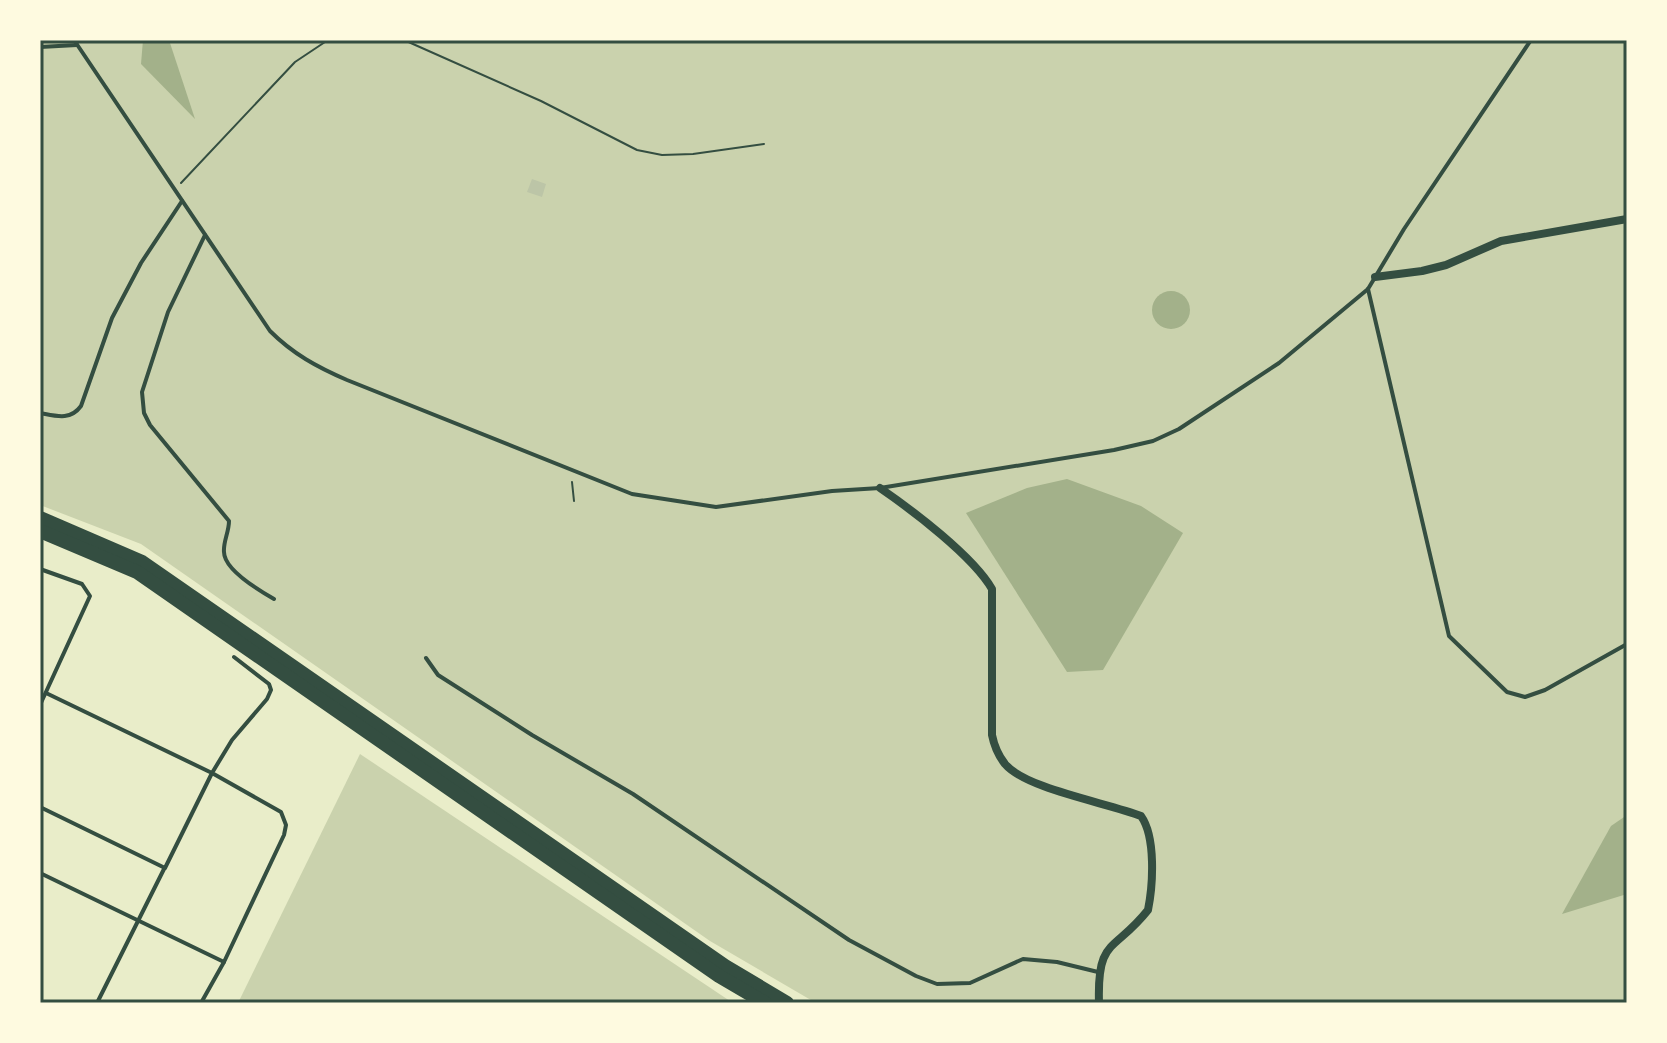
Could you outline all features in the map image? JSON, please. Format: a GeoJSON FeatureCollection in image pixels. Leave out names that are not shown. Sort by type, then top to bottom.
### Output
{"type":"FeatureCollection","features":[{"type":"Feature","properties":{"kind":"main road"},"geometry":{"type":"LineString","coordinates":[[40,518],[142,562],[765,1003]]}},
{"type":"Feature","properties":{"kind":"main road"},"geometry":{"type":"LineString","coordinates":[[40,531],[137,572],[722,971],[787,1003]]}},
{"type":"Feature","properties":{"kind":"street"},"geometry":{"type":"LineString","coordinates":[[1375,277],[1446,265],[1501,241],[1627,219]]}},
{"type":"Feature","properties":{"kind":"street"},"geometry":{"type":"LineString","coordinates":[[880,488],[913,511],[982,574],[992,589],[992,735],[994,746],[1006,766],[1045,787],[1141,816],[1148,826],[1151,838],[1148,910],[1113,942],[1103,956],[1098,972],[1099,1003]]}},
{"type":"Feature","properties":{"kind":"lane"},"geometry":{"type":"LineString","coordinates":[[40,47],[75,43],[270,331],[290,351],[347,380],[632,494],[716,507],[832,491],[880,488],[1114,450],[1153,441],[1179,429],[1279,363],[1368,289],[1404,229],[1531,40]]}},
{"type":"Feature","properties":{"kind":"lane"},"geometry":{"type":"LineString","coordinates":[[40,413],[71,416],[81,406],[112,318],[141,263],[182,201]]}},
{"type":"Feature","properties":{"kind":"lane"},"geometry":{"type":"LineString","coordinates":[[205,235],[168,312],[142,392],[144,413],[150,425],[229,521],[223,553],[225,561],[274,599]]}},
{"type":"Feature","properties":{"kind":"lane"},"geometry":{"type":"LineString","coordinates":[[1368,289],[1449,636],[1507,692],[1525,697],[1545,690],[1627,644]]}},
{"type":"Feature","properties":{"kind":"lane"},"geometry":{"type":"LineString","coordinates":[[40,569],[82,584],[90,596],[40,705]]}},
{"type":"Feature","properties":{"kind":"lane"},"geometry":{"type":"LineString","coordinates":[[97,1003],[212,773],[232,740],[271,690],[269,684],[234,657]]}},
{"type":"Feature","properties":{"kind":"lane"},"geometry":{"type":"LineString","coordinates":[[426,658],[438,675],[633,794],[849,940],[916,976],[937,984],[970,983],[1023,959],[1057,962],[1098,972]]}},
{"type":"Feature","properties":{"kind":"lane"},"geometry":{"type":"LineString","coordinates":[[46,693],[212,773],[281,812],[286,825],[284,835],[224,962],[201,1003]]}},
{"type":"Feature","properties":{"kind":"lane"},"geometry":{"type":"LineString","coordinates":[[40,807],[165,868]]}},
{"type":"Feature","properties":{"kind":"lane"},"geometry":{"type":"LineString","coordinates":[[40,873],[224,962]]}},
{"type":"Feature","properties":{"kind":"path"},"geometry":{"type":"LineString","coordinates":[[175,190],[295,62],[328,40]]}},
{"type":"Feature","properties":{"kind":"path"},"geometry":{"type":"LineString","coordinates":[[404,40],[541,101],[637,150],[662,155],[693,154],[764,144]]}},
{"type":"Feature","properties":{"kind":"path"},"geometry":{"type":"LineString","coordinates":[[414,43],[418,40]]}},
{"type":"Feature","properties":{"kind":"path"},"geometry":{"type":"LineString","coordinates":[[570,469],[574,501]]}},
{"type":"Feature","properties":{"kind":"shaded area"},"geometry":{"type":"Polygon","coordinates":[[[40,40],[1627,40],[1627,1003],[816,1003],[710,941],[141,544],[40,505],[40,40]]]}},
{"type":"Feature","properties":{"kind":"shaded area"},"geometry":{"type":"Polygon","coordinates":[[[143,40],[167,40],[170,43],[195,119],[141,64],[143,40]]]}},
{"type":"Feature","properties":{"kind":"shaded area"},"geometry":{"type":"Polygon","coordinates":[[[1171,291],[1185,296],[1190,310],[1185,324],[1171,329],[1157,324],[1152,310],[1157,296],[1171,291]]]}},
{"type":"Feature","properties":{"kind":"shaded area"},"geometry":{"type":"Polygon","coordinates":[[[1067,479],[1141,506],[1183,533],[1103,670],[1067,672],[966,513],[1027,488],[1067,479]]]}},
{"type":"Feature","properties":{"kind":"shaded area"},"geometry":{"type":"Polygon","coordinates":[[[360,754],[733,1003],[238,1003],[360,754]]]}},
{"type":"Feature","properties":{"kind":"shaded area"},"geometry":{"type":"Polygon","coordinates":[[[1627,815],[1627,894],[1562,914],[1611,826],[1627,815]]]}},
{"type":"Feature","properties":{"kind":"building"},"geometry":{"type":"Polygon","coordinates":[[[532,179],[546,184],[542,197],[527,192],[532,179]]]}}]}
